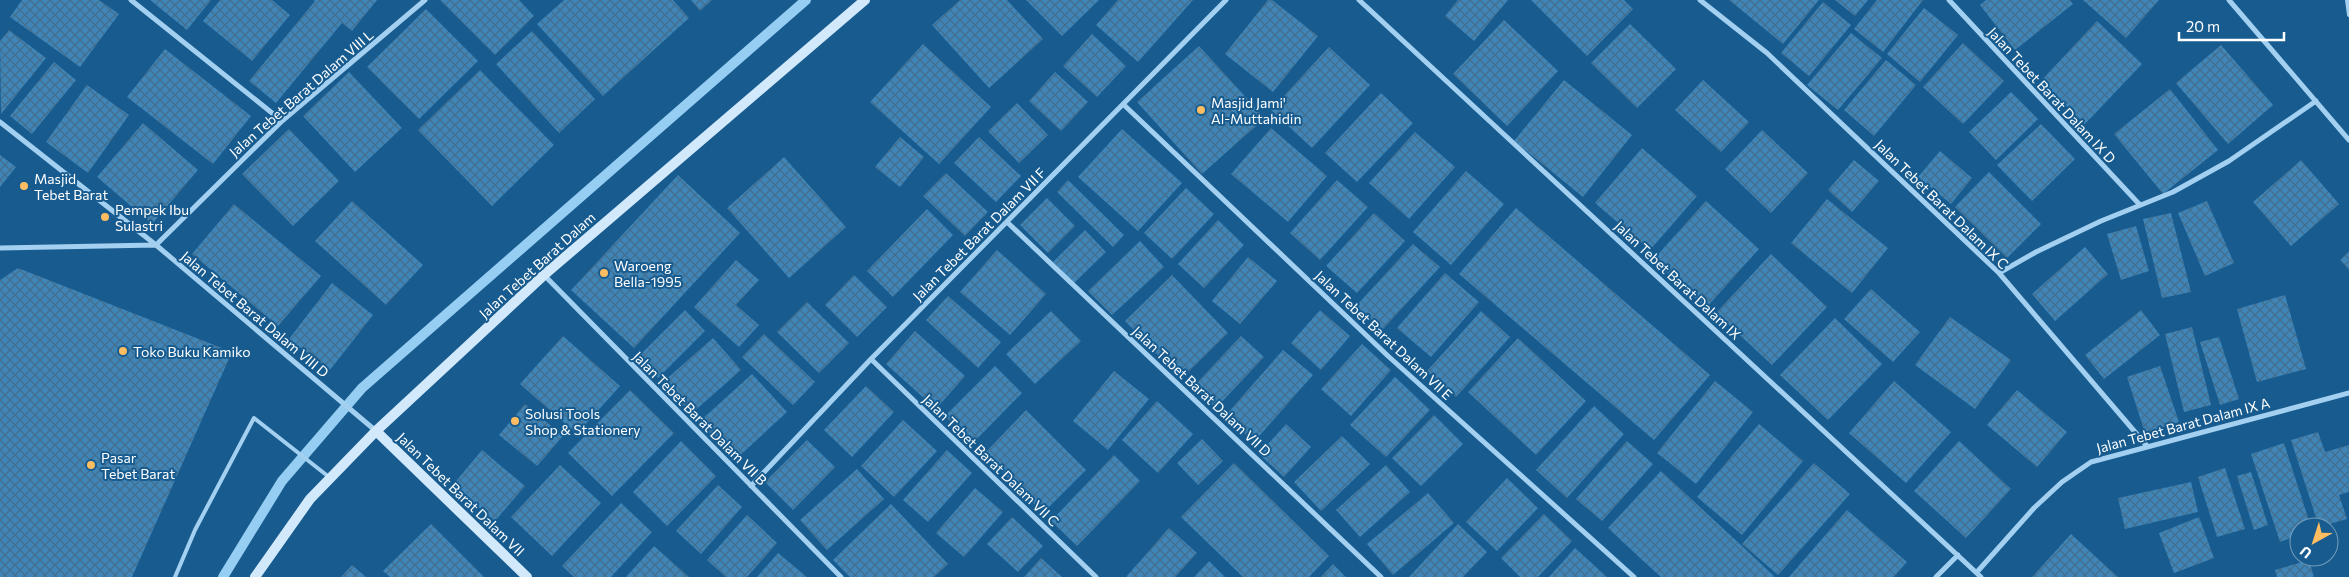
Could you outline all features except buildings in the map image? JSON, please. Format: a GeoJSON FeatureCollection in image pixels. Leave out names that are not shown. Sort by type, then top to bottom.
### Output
{"type":"FeatureCollection","features":[{"type":"Feature","properties":{"kind":"street"},"geometry":{"type":"LineString","coordinates":[[131,0],[282,121]]}},
{"type":"Feature","properties":{"kind":"street","name":"Jalan Tebet Barat Dalam VIII L"},"geometry":{"type":"LineString","coordinates":[[156,245],[282,121],[425,0]]}},
{"type":"Feature","properties":{"kind":"street","name":"Jalan Tebet Barat Dalam"},"geometry":{"type":"LineString","coordinates":[[254,577],[310,499],[376,431],[544,275],[865,0]]}},
{"type":"Feature","properties":{"kind":"street","name":"Jalan Tebet Barat Dalam VII F"},"geometry":{"type":"LineString","coordinates":[[751,486],[871,358],[1226,0]]}},
{"type":"Feature","properties":{"kind":"street","name":"Jalan Tebet Barat Dalam IX"},"geometry":{"type":"LineString","coordinates":[[1359,0],[1981,577]]}},
{"type":"Feature","properties":{"kind":"street","name":"Jalan Tebet Barat Dalam IX C"},"geometry":{"type":"LineString","coordinates":[[1700,0],[1767,53],[1999,274],[2147,446]]}},
{"type":"Feature","properties":{"kind":"street","name":"Jalan Tebet Barat Dalam IX D"},"geometry":{"type":"LineString","coordinates":[[1949,0],[2140,205]]}},
{"type":"Feature","properties":{"kind":"street"},"geometry":{"type":"LineString","coordinates":[[2229,0],[2349,140]]}},
{"type":"Feature","properties":{"kind":"street"},"geometry":{"type":"LineString","coordinates":[[1999,274],[2036,252],[2107,218],[2172,192],[2229,161],[2316,102]]}},
{"type":"Feature","properties":{"kind":"street","name":"Jalan Tebet Barat Dalam VII E"},"geometry":{"type":"LineString","coordinates":[[1123,104],[1388,356],[1634,577]]}},
{"type":"Feature","properties":{"kind":"street","name":"Jalan Tebet Barat Dalam VIII D"},"geometry":{"type":"LineString","coordinates":[[0,122],[156,245],[376,431]]}},
{"type":"Feature","properties":{"kind":"street","name":"Jalan Tebet Barat Dalam VII D"},"geometry":{"type":"LineString","coordinates":[[1007,222],[1381,577]]}},
{"type":"Feature","properties":{"kind":"street"},"geometry":{"type":"LineString","coordinates":[[0,248],[156,245]]}},
{"type":"Feature","properties":{"kind":"street","name":"Jalan Tebet Barat Dalam VII B"},"geometry":{"type":"LineString","coordinates":[[544,275],[840,577]]}},
{"type":"Feature","properties":{"kind":"street","name":"Jalan Tebet Barat Dalam VII C"},"geometry":{"type":"LineString","coordinates":[[871,358],[1096,577]]}},
{"type":"Feature","properties":{"kind":"street","name":"Jalan Tebet Barat Dalam IX A"},"geometry":{"type":"LineString","coordinates":[[1976,572],[2034,508],[2062,482],[2091,462],[2349,393]]}},
{"type":"Feature","properties":{"kind":"street","name":"Jalan Tebet Barat Dalam VII"},"geometry":{"type":"LineString","coordinates":[[376,431],[527,577]]}},
{"type":"Feature","properties":{"kind":"street"},"geometry":{"type":"LineString","coordinates":[[1936,577],[1958,554]]}},
{"type":"Feature","properties":{"kind":"lane"},"geometry":{"type":"LineString","coordinates":[[2347,0],[2349,15]]}},
{"type":"Feature","properties":{"kind":"lane"},"geometry":{"type":"LineString","coordinates":[[175,577],[196,530],[254,418],[330,478]]}},
{"type":"Feature","properties":{"kind":"waterway"},"geometry":{"type":"LineString","coordinates":[[223,577],[282,481],[362,388],[806,0]]}},
{"type":"Feature","properties":{"kind":"place","name":"Masjid Jami' Al-Muttahidin"},"geometry":{"type":"Point","coordinates":[1201,110]}},
{"type":"Feature","properties":{"kind":"place","name":"Masjid Tebet Barat"},"geometry":{"type":"Point","coordinates":[24,186]}},
{"type":"Feature","properties":{"kind":"place","name":"Pempek Ibu Sulastri"},"geometry":{"type":"Point","coordinates":[105,217]}},
{"type":"Feature","properties":{"kind":"place","name":"Waroeng Bella-1995"},"geometry":{"type":"Point","coordinates":[604,273]}},
{"type":"Feature","properties":{"kind":"place","name":"Toko Buku Kamiko"},"geometry":{"type":"Point","coordinates":[123,351]}},
{"type":"Feature","properties":{"kind":"place","name":"Solusi Tools Shop & Stationery"},"geometry":{"type":"Point","coordinates":[515,421]}},
{"type":"Feature","properties":{"kind":"place","name":"Pasar Tebet Barat"},"geometry":{"type":"Point","coordinates":[91,465]}}]}
